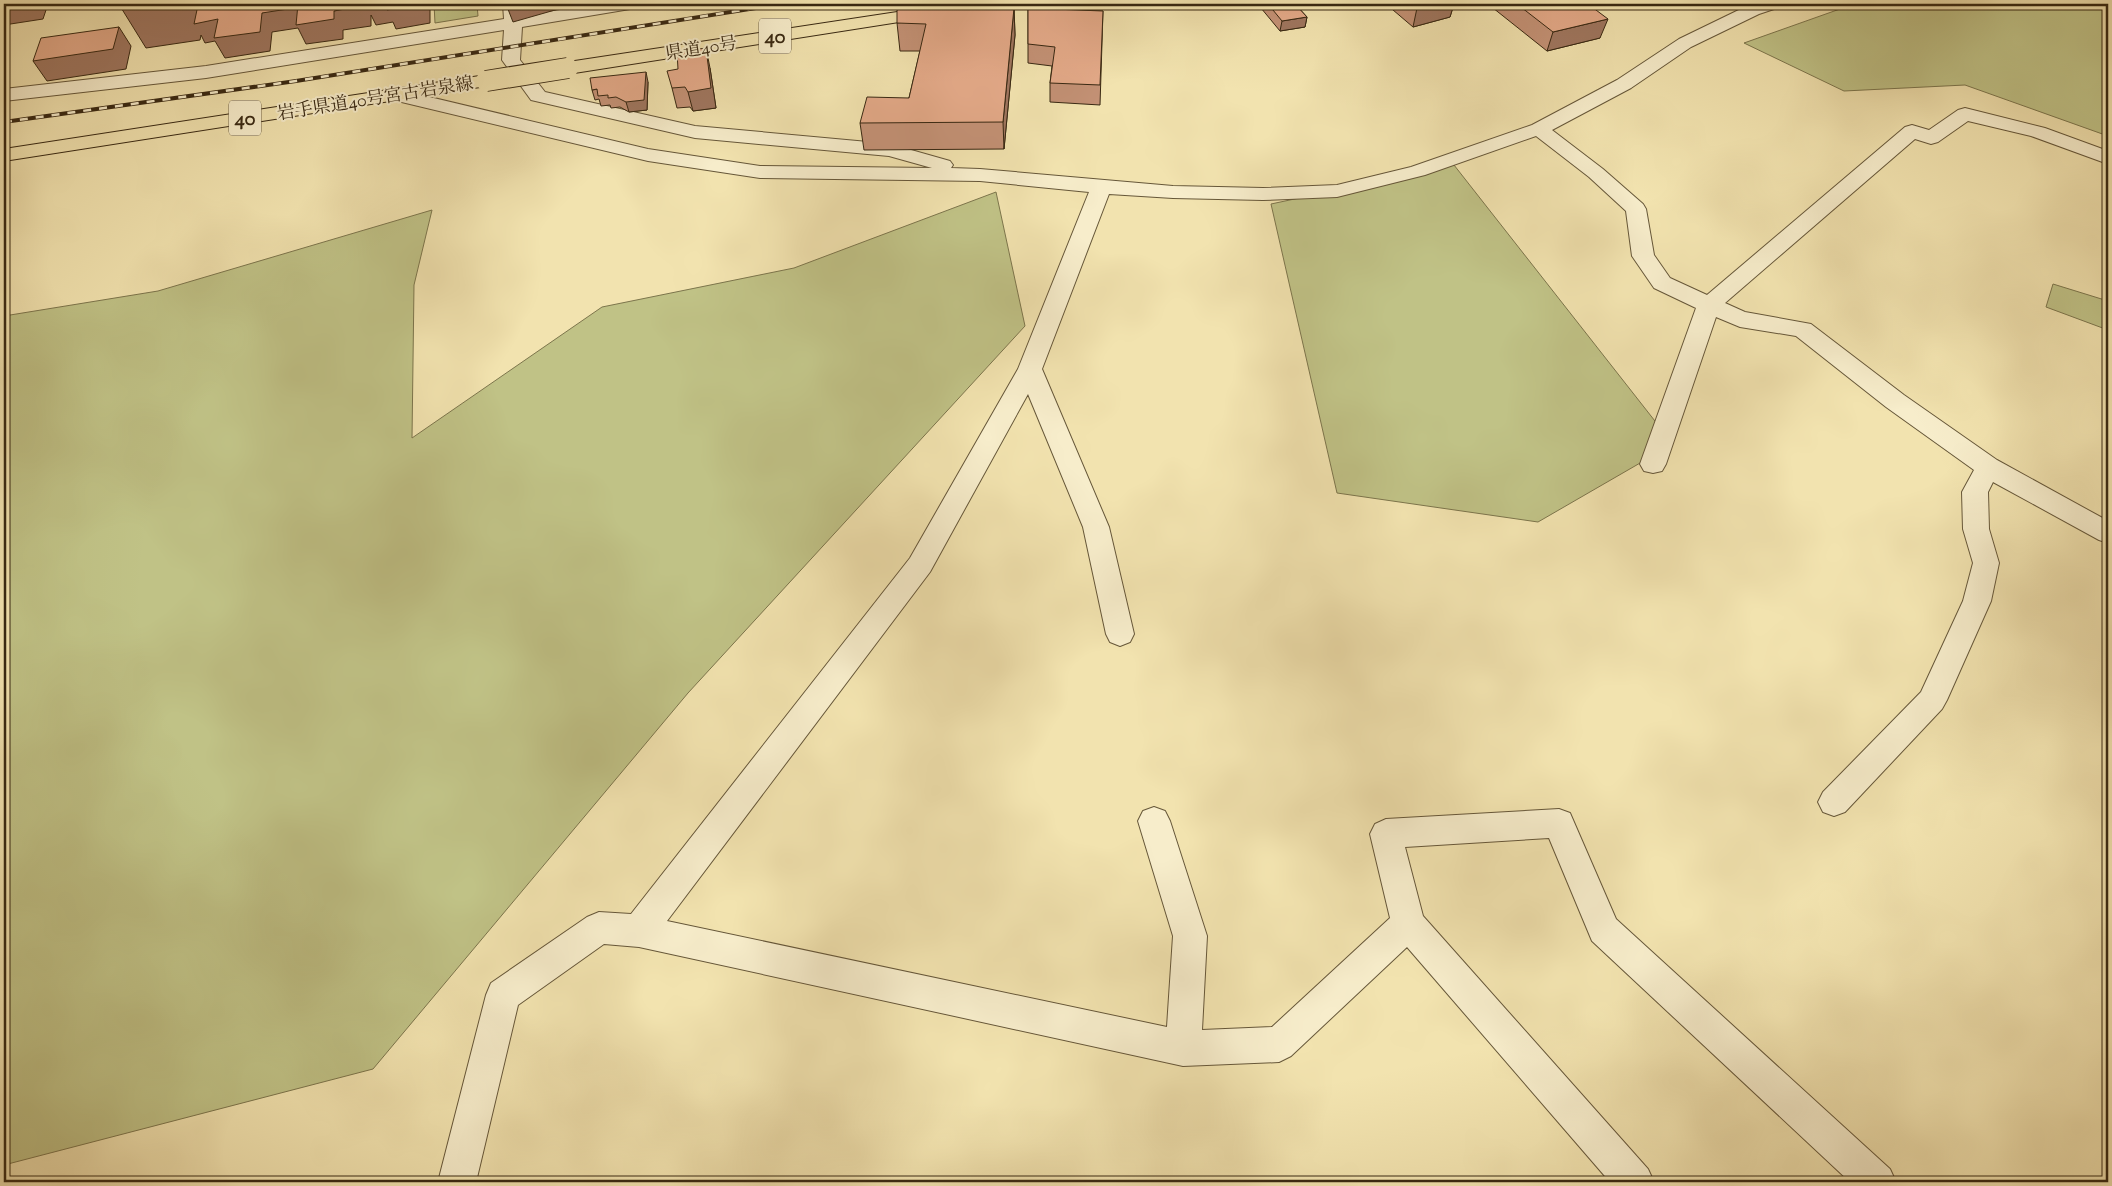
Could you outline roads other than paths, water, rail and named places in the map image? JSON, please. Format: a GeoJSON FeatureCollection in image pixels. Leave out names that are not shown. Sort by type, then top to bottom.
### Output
{"type":"FeatureCollection","features":[{"type":"Feature","properties":{"kind":"main road","name":"県道40号"},"geometry":{"type":"LineString","coordinates":[[568,68],[982,4]]}},
{"type":"Feature","properties":{"kind":"main road","name":"岩手県道40号宮古岩泉線"},"geometry":{"type":"LineString","coordinates":[[4,155],[568,68]]}},
{"type":"Feature","properties":{"kind":"street"},"geometry":{"type":"LineString","coordinates":[[4,96],[206,72],[512,13],[630,4]]}},
{"type":"Feature","properties":{"kind":"street"},"geometry":{"type":"LineString","coordinates":[[396,95],[648,155],[760,172],[980,175],[1101,188],[1263,194],[1337,191],[1418,171],[1539,129],[1624,84],[1685,43],[1753,10],[1771,4]]}},
{"type":"Feature","properties":{"kind":"street"},"geometry":{"type":"LineString","coordinates":[[512,13],[511,60],[538,96],[695,132],[890,150],[980,175]]}},
{"type":"Feature","properties":{"kind":"street"},"geometry":{"type":"LineString","coordinates":[[1653,464],[1708,306],[1912,131],[1931,138],[1965,114],[1992,119],[2074,143],[2108,158]]}},
{"type":"Feature","properties":{"kind":"street"},"geometry":{"type":"LineString","coordinates":[[1539,129],[1596,173],[1636,209],[1643,256],[1662,283],[1708,306],[1740,319],[1803,328],[1895,401],[1988,467],[2108,534]]}},
{"type":"Feature","properties":{"kind":"street"},"geometry":{"type":"LineString","coordinates":[[639,931],[920,565],[1030,369],[1101,188]]}},
{"type":"Feature","properties":{"kind":"street"},"geometry":{"type":"LineString","coordinates":[[1030,369],[1096,527],[1120,634]]}},
{"type":"Feature","properties":{"kind":"street"},"geometry":{"type":"LineString","coordinates":[[1834,802],[1932,700],[1977,601],[1986,563],[1976,528],[1975,492],[1988,467]]}},
{"type":"Feature","properties":{"kind":"street"},"geometry":{"type":"LineString","coordinates":[[1154,821],[1190,936],[1183,1048]]}},
{"type":"Feature","properties":{"kind":"street"},"geometry":{"type":"LineString","coordinates":[[1635,1182],[1408,924],[1386,834],[1559,822],[1604,930],[1877,1182]]}},
{"type":"Feature","properties":{"kind":"street"},"geometry":{"type":"LineString","coordinates":[[457,1182],[503,995],[599,928],[639,931],[1183,1048],[1280,1044],[1408,924]]}},
{"type":"Feature","properties":{"kind":"railway"},"geometry":{"type":"LineString","coordinates":[[4,122],[296,81],[781,4]]}}]}
